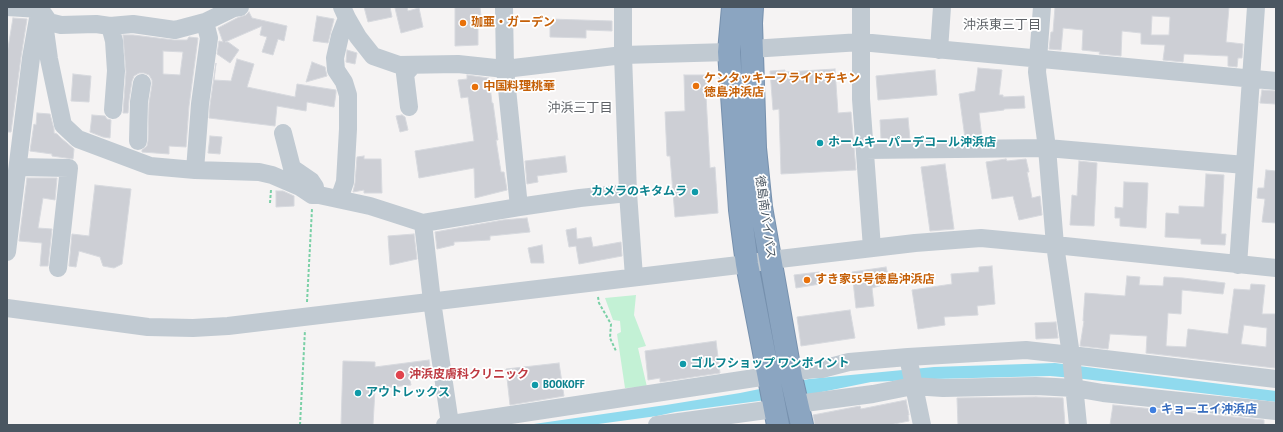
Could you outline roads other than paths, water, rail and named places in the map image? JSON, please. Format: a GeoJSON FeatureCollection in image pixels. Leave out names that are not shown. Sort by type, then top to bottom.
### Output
{"type":"FeatureCollection","features":[{"type":"Feature","properties":{"kind":"highway","name":"徳島南バイパス"},"geometry":{"type":"LineString","coordinates":[[733,7],[729,52],[740,210],[747,264],[772,399]]}},
{"type":"Feature","properties":{"kind":"highway","name":"徳島南バイパス"},"geometry":{"type":"LineString","coordinates":[[752,7],[750,23],[755,148],[761,207],[795,395]]}},
{"type":"Feature","properties":{"kind":"street"},"geometry":{"type":"LineString","coordinates":[[7,7],[43,13],[61,26],[96,24],[110,26],[133,24],[175,30],[205,22],[236,7]]}},
{"type":"Feature","properties":{"kind":"street"},"geometry":{"type":"LineString","coordinates":[[504,7],[505,69],[519,206]]}},
{"type":"Feature","properties":{"kind":"street"},"geometry":{"type":"LineString","coordinates":[[623,7],[623,55],[628,193],[634,277]]}},
{"type":"Feature","properties":{"kind":"street"},"geometry":{"type":"LineString","coordinates":[[861,7],[861,99],[872,248]]}},
{"type":"Feature","properties":{"kind":"street"},"geometry":{"type":"LineString","coordinates":[[939,50],[942,7]]}},
{"type":"Feature","properties":{"kind":"street"},"geometry":{"type":"LineString","coordinates":[[1042,7],[1037,72],[1048,148],[1055,244],[1071,355],[1078,425]]}},
{"type":"Feature","properties":{"kind":"street"},"geometry":{"type":"LineString","coordinates":[[1238,264],[1256,7]]}},
{"type":"Feature","properties":{"kind":"street"},"geometry":{"type":"LineString","coordinates":[[43,13],[49,59],[63,124],[78,139],[150,166],[195,170],[259,172],[272,175],[293,184],[312,195],[319,195],[370,206],[423,223],[519,206],[628,193]]}},
{"type":"Feature","properties":{"kind":"street"},"geometry":{"type":"LineString","coordinates":[[7,252],[31,58],[43,13]]}},
{"type":"Feature","properties":{"kind":"street"},"geometry":{"type":"LineString","coordinates":[[345,13],[358,37],[373,56],[399,65],[458,64],[505,69],[623,55],[729,52]]}},
{"type":"Feature","properties":{"kind":"street"},"geometry":{"type":"LineString","coordinates":[[339,199],[345,182],[348,95],[344,82],[336,70],[335,58],[345,13]]}},
{"type":"Feature","properties":{"kind":"street"},"geometry":{"type":"LineString","coordinates":[[195,170],[200,104],[209,38],[205,22]]}},
{"type":"Feature","properties":{"kind":"street"},"geometry":{"type":"LineString","coordinates":[[110,26],[114,41],[116,71],[113,104],[140,102]]}},
{"type":"Feature","properties":{"kind":"street"},"geometry":{"type":"LineString","coordinates":[[751,49],[861,42],[1276,81]]}},
{"type":"Feature","properties":{"kind":"street"},"geometry":{"type":"LineString","coordinates":[[409,107],[405,74],[413,65]]}},
{"type":"Feature","properties":{"kind":"street"},"geometry":{"type":"LineString","coordinates":[[138,141],[142,83]]}},
{"type":"Feature","properties":{"kind":"street"},"geometry":{"type":"LineString","coordinates":[[283,133],[292,168],[311,181],[319,195]]}},
{"type":"Feature","properties":{"kind":"street"},"geometry":{"type":"LineString","coordinates":[[865,150],[1048,148],[1245,165]]}},
{"type":"Feature","properties":{"kind":"street"},"geometry":{"type":"LineString","coordinates":[[18,167],[69,168],[58,268]]}},
{"type":"Feature","properties":{"kind":"street"},"geometry":{"type":"LineString","coordinates":[[423,223],[448,424],[772,399]]}},
{"type":"Feature","properties":{"kind":"street"},"geometry":{"type":"LineString","coordinates":[[7,308],[148,327],[193,328],[228,326],[872,248],[981,238],[1055,244],[1276,268]]}},
{"type":"Feature","properties":{"kind":"street"},"geometry":{"type":"LineString","coordinates":[[795,395],[814,369],[822,369],[849,362],[1026,350],[1276,379]]}},
{"type":"Feature","properties":{"kind":"street"},"geometry":{"type":"LineString","coordinates":[[908,357],[922,425]]}},
{"type":"Feature","properties":{"kind":"street"},"geometry":{"type":"LineString","coordinates":[[795,395],[873,394],[913,386],[943,388],[1036,386],[1074,388],[1103,393],[1276,411]]}},
{"type":"Feature","properties":{"kind":"street"},"geometry":{"type":"LineString","coordinates":[[657,425],[701,422],[772,399]]}},
{"type":"Feature","properties":{"kind":"water"},"geometry":{"type":"Polygon","coordinates":[[[1055,363],[1276,391],[1276,402],[1050,376],[934,379],[871,382],[812,394],[675,412],[591,425],[527,425],[740,393],[809,379],[934,367],[1055,363]]]}},
{"type":"Feature","properties":{"kind":"place","name":"珈亜・ガーデン"},"geometry":{"type":"Point","coordinates":[463,23]}},
{"type":"Feature","properties":{"kind":"place","name":"ケンタッキーフライドチキン 徳島沖浜店"},"geometry":{"type":"Point","coordinates":[696,86]}},
{"type":"Feature","properties":{"kind":"place","name":"中国料理桃華"},"geometry":{"type":"Point","coordinates":[475,87]}},
{"type":"Feature","properties":{"kind":"place","name":"ホームキーパーデコール沖浜店"},"geometry":{"type":"Point","coordinates":[820,143]}},
{"type":"Feature","properties":{"kind":"place","name":"カメラのキタムラ"},"geometry":{"type":"Point","coordinates":[695,192]}},
{"type":"Feature","properties":{"kind":"place","name":"すき家55号徳島沖浜店"},"geometry":{"type":"Point","coordinates":[807,280]}},
{"type":"Feature","properties":{"kind":"place","name":"ゴルフショップ ワンポイント"},"geometry":{"type":"Point","coordinates":[683,364]}},
{"type":"Feature","properties":{"kind":"place","name":"沖浜皮膚科クリニック"},"geometry":{"type":"Point","coordinates":[400,375]}},
{"type":"Feature","properties":{"kind":"place","name":"BOOKOFF"},"geometry":{"type":"Point","coordinates":[535,385]}},
{"type":"Feature","properties":{"kind":"place","name":"アウトレックス"},"geometry":{"type":"Point","coordinates":[358,393]}},
{"type":"Feature","properties":{"kind":"place","name":"キョーエイ沖浜店"},"geometry":{"type":"Point","coordinates":[1153,410]}},
{"type":"Feature","properties":{"kind":"district","name":"沖浜東三丁目"},"geometry":{"type":"Point","coordinates":[1002,25]}},
{"type":"Feature","properties":{"kind":"district","name":"沖浜三丁目"},"geometry":{"type":"Point","coordinates":[580,108]}}]}
